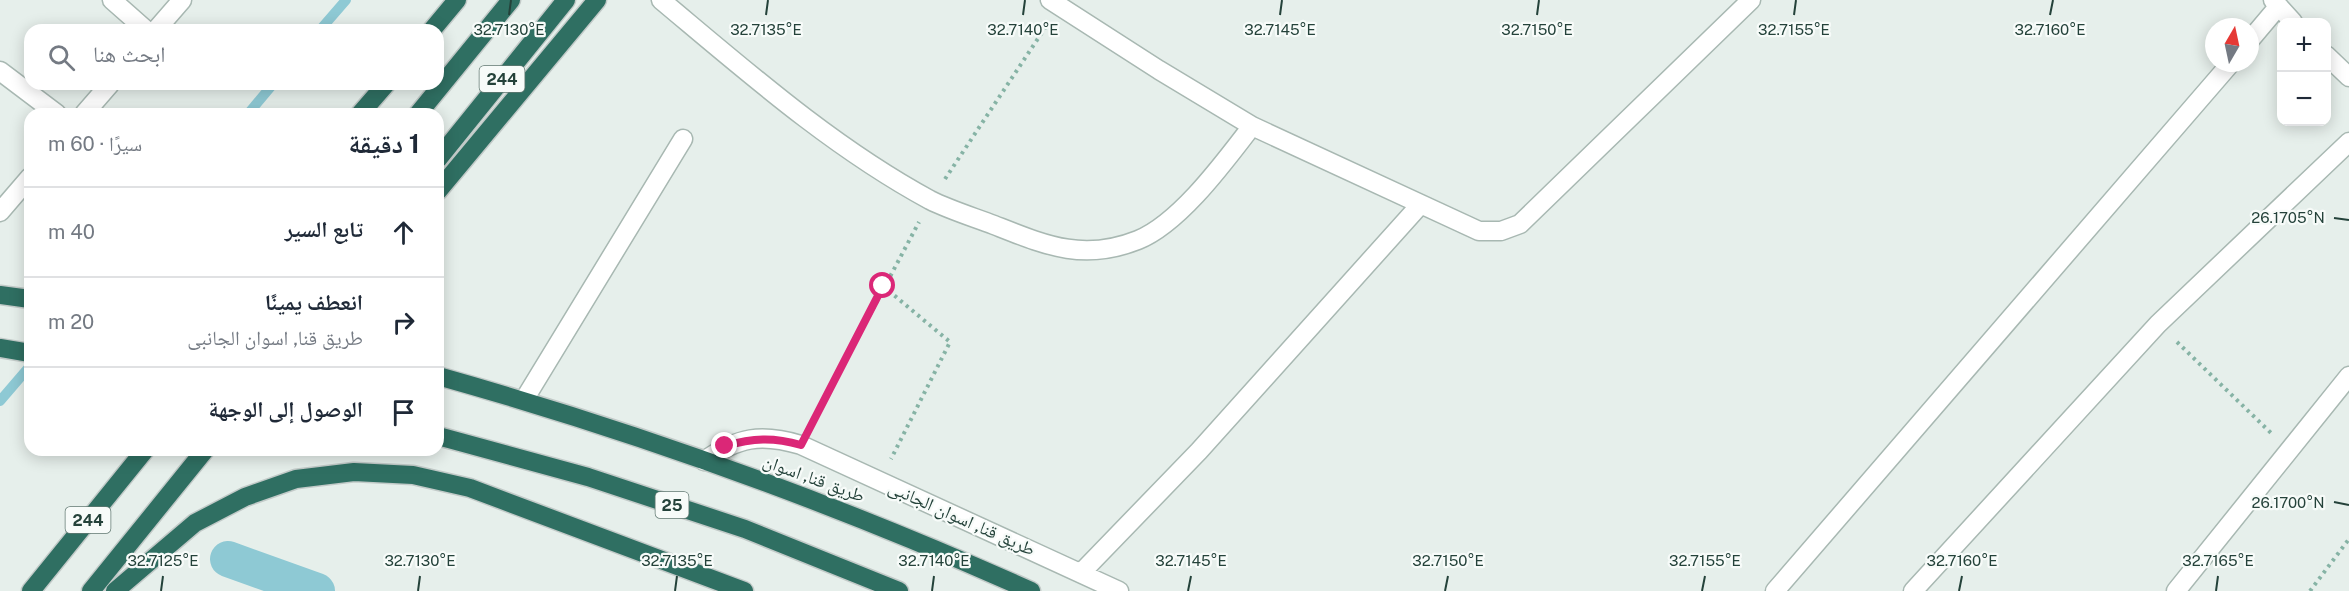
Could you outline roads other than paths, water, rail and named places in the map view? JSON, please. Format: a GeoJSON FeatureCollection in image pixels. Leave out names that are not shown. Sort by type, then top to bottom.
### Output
{"type":"FeatureCollection","features":[{"type":"Feature","properties":{"kind":"highway"},"geometry":{"type":"LineString","coordinates":[[437,24],[457,0]]}},
{"type":"Feature","properties":{"kind":"highway","name":"244"},"geometry":{"type":"LineString","coordinates":[[444,82],[511,0]]}},
{"type":"Feature","properties":{"kind":"highway","name":"244"},"geometry":{"type":"LineString","coordinates":[[444,152],[566,0]]}},
{"type":"Feature","properties":{"kind":"highway"},"geometry":{"type":"LineString","coordinates":[[444,184],[597,0]]}},
{"type":"Feature","properties":{"kind":"highway"},"geometry":{"type":"LineString","coordinates":[[365,108],[381,90]]}},
{"type":"Feature","properties":{"kind":"highway","name":"244"},"geometry":{"type":"LineString","coordinates":[[423,108],[438,90]]}},
{"type":"Feature","properties":{"kind":"highway"},"geometry":{"type":"LineString","coordinates":[[0,295],[24,298]]}},
{"type":"Feature","properties":{"kind":"highway"},"geometry":{"type":"LineString","coordinates":[[0,348],[24,352]]}},
{"type":"Feature","properties":{"kind":"highway","name":"طريق قنا, اسوان"},"geometry":{"type":"LineString","coordinates":[[444,378],[524,400],[808,496],[1031,591]]}},
{"type":"Feature","properties":{"kind":"highway","name":"25"},"geometry":{"type":"LineString","coordinates":[[444,438],[588,477],[734,525],[899,591]]}},
{"type":"Feature","properties":{"kind":"highway","name":"244"},"geometry":{"type":"LineString","coordinates":[[31,591],[140,456]]}},
{"type":"Feature","properties":{"kind":"highway","name":"244"},"geometry":{"type":"LineString","coordinates":[[92,591],[200,456]]}},
{"type":"Feature","properties":{"kind":"highway"},"geometry":{"type":"LineString","coordinates":[[115,591],[195,523],[245,497],[296,479],[354,472],[413,475],[470,488],[744,591]]}},
{"type":"Feature","properties":{"kind":"street"},"geometry":{"type":"LineString","coordinates":[[112,0],[139,24]]}},
{"type":"Feature","properties":{"kind":"street"},"geometry":{"type":"LineString","coordinates":[[161,24],[182,0]]}},
{"type":"Feature","properties":{"kind":"street"},"geometry":{"type":"LineString","coordinates":[[660,0],[775,94],[836,140],[931,201],[1048,246],[1073,251],[1100,251],[1139,240],[1205,187],[1252,126]]}},
{"type":"Feature","properties":{"kind":"street"},"geometry":{"type":"LineString","coordinates":[[1054,4],[1252,126],[1479,231],[1501,231],[1520,224],[1751,0]]}},
{"type":"Feature","properties":{"kind":"street"},"geometry":{"type":"LineString","coordinates":[[2259,27],[2275,4],[2288,18]]}},
{"type":"Feature","properties":{"kind":"street"},"geometry":{"type":"LineString","coordinates":[[2331,60],[2349,77]]}},
{"type":"Feature","properties":{"kind":"street"},"geometry":{"type":"LineString","coordinates":[[0,71],[24,89]]}},
{"type":"Feature","properties":{"kind":"street"},"geometry":{"type":"LineString","coordinates":[[1775,591],[2223,72]]}},
{"type":"Feature","properties":{"kind":"street"},"geometry":{"type":"LineString","coordinates":[[25,90],[49,108]]}},
{"type":"Feature","properties":{"kind":"street"},"geometry":{"type":"LineString","coordinates":[[89,108],[105,90]]}},
{"type":"Feature","properties":{"kind":"street"},"geometry":{"type":"LineString","coordinates":[[524,400],[682,140]]}},
{"type":"Feature","properties":{"kind":"street"},"geometry":{"type":"LineString","coordinates":[[1913,591],[2158,324],[2349,141]]}},
{"type":"Feature","properties":{"kind":"street"},"geometry":{"type":"LineString","coordinates":[[0,212],[24,184]]}},
{"type":"Feature","properties":{"kind":"street"},"geometry":{"type":"LineString","coordinates":[[1082,573],[1199,451],[1420,205]]}},
{"type":"Feature","properties":{"kind":"street"},"geometry":{"type":"LineString","coordinates":[[2176,591],[2349,376]]}},
{"type":"Feature","properties":{"kind":"street","name":"طريق قنا, اسوان الجانبى"},"geometry":{"type":"LineString","coordinates":[[704,460],[725,446],[750,438],[776,438],[801,445],[1119,591]]}},
{"type":"Feature","properties":{"kind":"waterway"},"geometry":{"type":"LineString","coordinates":[[325,24],[346,0]]}},
{"type":"Feature","properties":{"kind":"waterway"},"geometry":{"type":"LineString","coordinates":[[253,108],[268,90]]}},
{"type":"Feature","properties":{"kind":"waterway"},"geometry":{"type":"LineString","coordinates":[[0,401],[24,373]]}},
{"type":"Feature","properties":{"kind":"waterway"},"geometry":{"type":"LineString","coordinates":[[228,559],[317,591]]}}]}
